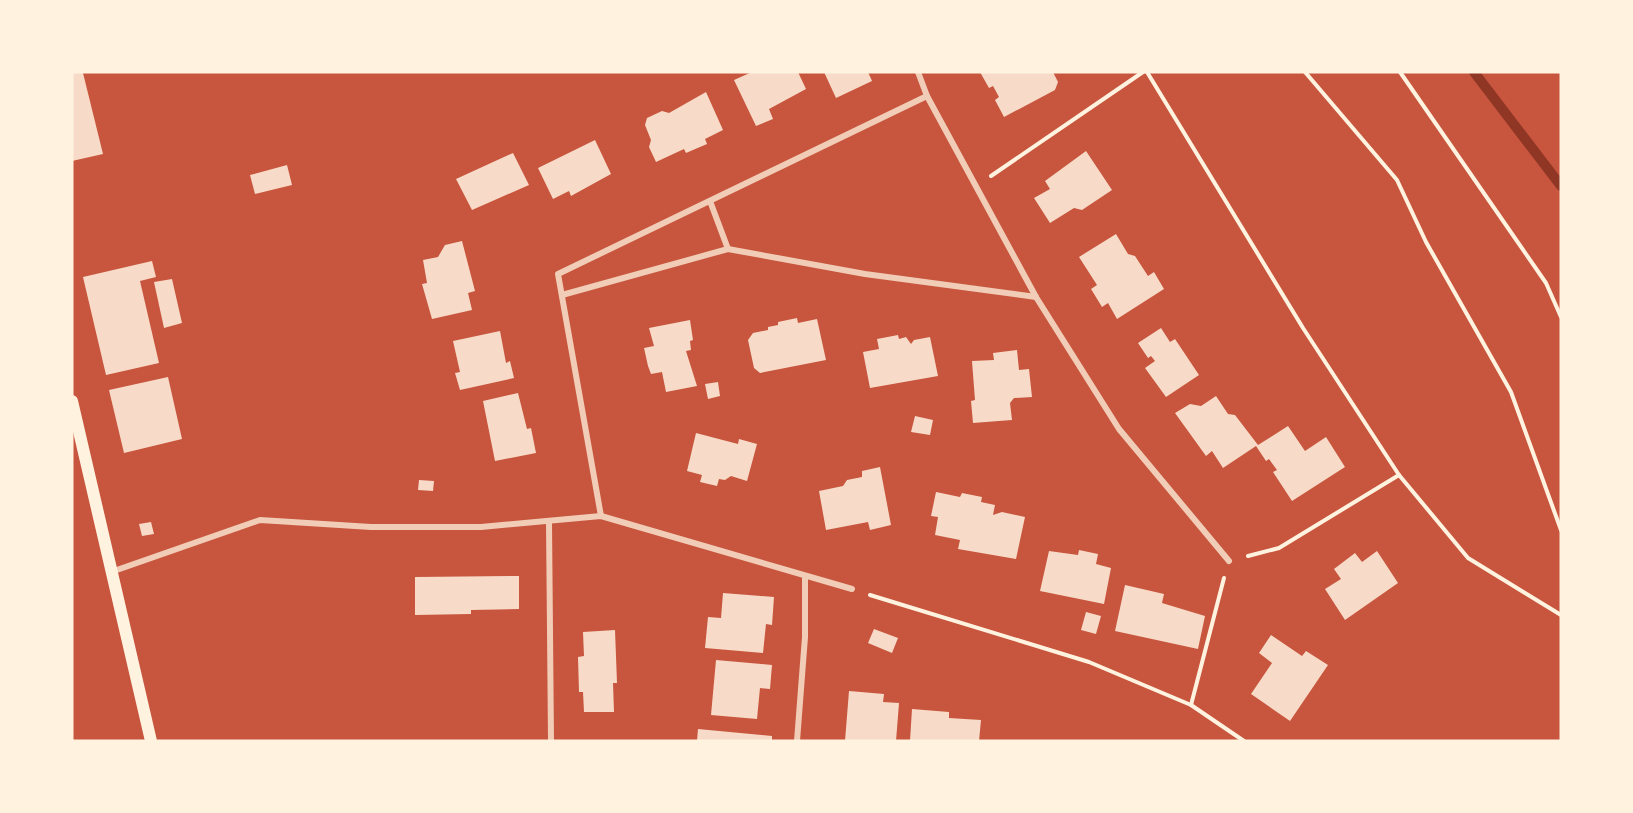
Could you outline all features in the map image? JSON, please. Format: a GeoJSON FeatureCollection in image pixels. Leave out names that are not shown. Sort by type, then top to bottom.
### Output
{"type":"FeatureCollection","features":[{"type":"Feature","properties":{"kind":"main road"},"geometry":{"type":"LineString","coordinates":[[72,401],[151,741]]}},
{"type":"Feature","properties":{"kind":"street"},"geometry":{"type":"LineString","coordinates":[[918,72],[927,96],[1036,297],[1119,429],[1229,561]]}},
{"type":"Feature","properties":{"kind":"street"},"geometry":{"type":"LineString","coordinates":[[601,516],[558,274],[927,96]]}},
{"type":"Feature","properties":{"kind":"street"},"geometry":{"type":"LineString","coordinates":[[710,201],[728,249]]}},
{"type":"Feature","properties":{"kind":"street"},"geometry":{"type":"LineString","coordinates":[[562,294],[728,249],[865,274],[1036,297]]}},
{"type":"Feature","properties":{"kind":"street"},"geometry":{"type":"LineString","coordinates":[[111,572],[260,520],[404,527],[481,527],[601,516],[852,589]]}},
{"type":"Feature","properties":{"kind":"street"},"geometry":{"type":"LineString","coordinates":[[549,522],[551,741]]}},
{"type":"Feature","properties":{"kind":"street"},"geometry":{"type":"LineString","coordinates":[[797,741],[805,637],[805,576]]}},
{"type":"Feature","properties":{"kind":"path"},"geometry":{"type":"LineString","coordinates":[[975,186],[1145,72],[1303,328],[1400,475],[1468,558],[1561,615]]}},
{"type":"Feature","properties":{"kind":"path"},"geometry":{"type":"LineString","coordinates":[[1305,72],[1397,180],[1426,242],[1511,392],[1561,530]]}},
{"type":"Feature","properties":{"kind":"path"},"geometry":{"type":"LineString","coordinates":[[1400,72],[1546,283],[1561,317]]}},
{"type":"Feature","properties":{"kind":"path"},"geometry":{"type":"LineString","coordinates":[[1191,705],[1229,561],[1279,548],[1400,475]]}},
{"type":"Feature","properties":{"kind":"path"},"geometry":{"type":"LineString","coordinates":[[852,589],[1089,662],[1191,705],[1244,741]]}},
{"type":"Feature","properties":{"kind":"building"},"geometry":{"type":"Polygon","coordinates":[[[72,72],[83,73],[103,154],[72,161],[72,72]]]}},
{"type":"Feature","properties":{"kind":"building"},"geometry":{"type":"Polygon","coordinates":[[[752,72],[798,72],[806,89],[769,109],[773,119],[756,126],[734,80],[752,72]]]}},
{"type":"Feature","properties":{"kind":"building"},"geometry":{"type":"Polygon","coordinates":[[[824,72],[868,72],[872,81],[836,98],[824,72]]]}},
{"type":"Feature","properties":{"kind":"building"},"geometry":{"type":"Polygon","coordinates":[[[980,72],[1053,72],[1058,82],[1055,90],[1004,117],[995,100],[999,97],[993,86],[989,88],[980,72]]]}},
{"type":"Feature","properties":{"kind":"building"},"geometry":{"type":"Polygon","coordinates":[[[706,92],[723,130],[705,139],[707,144],[686,153],[684,149],[656,162],[649,147],[651,140],[645,125],[647,118],[662,111],[669,113],[706,92]]]}},
{"type":"Feature","properties":{"kind":"building"},"geometry":{"type":"Polygon","coordinates":[[[595,140],[611,174],[571,196],[569,191],[553,199],[538,168],[595,140]]]}},
{"type":"Feature","properties":{"kind":"building"},"geometry":{"type":"Polygon","coordinates":[[[1086,151],[1112,190],[1082,210],[1074,208],[1050,223],[1034,198],[1050,189],[1045,181],[1086,151]]]}},
{"type":"Feature","properties":{"kind":"building"},"geometry":{"type":"Polygon","coordinates":[[[513,153],[529,185],[472,210],[456,179],[513,153]]]}},
{"type":"Feature","properties":{"kind":"building"},"geometry":{"type":"Polygon","coordinates":[[[287,165],[292,185],[255,194],[250,175],[287,165]]]}},
{"type":"Feature","properties":{"kind":"building"},"geometry":{"type":"Polygon","coordinates":[[[1116,234],[1128,254],[1135,256],[1148,276],[1154,272],[1164,289],[1117,319],[1108,303],[1102,307],[1091,289],[1097,285],[1079,257],[1116,234]]]}},
{"type":"Feature","properties":{"kind":"building"},"geometry":{"type":"Polygon","coordinates":[[[462,241],[475,291],[468,293],[472,310],[432,319],[422,284],[427,283],[423,260],[438,257],[445,245],[462,241]]]}},
{"type":"Feature","properties":{"kind":"building"},"geometry":{"type":"Polygon","coordinates":[[[152,261],[156,277],[140,281],[159,363],[106,375],[83,277],[152,261]]]}},
{"type":"Feature","properties":{"kind":"building"},"geometry":{"type":"Polygon","coordinates":[[[172,279],[182,323],[164,328],[154,282],[172,279]]]}},
{"type":"Feature","properties":{"kind":"building"},"geometry":{"type":"Polygon","coordinates":[[[797,318],[798,323],[817,319],[826,360],[760,373],[754,368],[748,340],[753,333],[768,330],[768,327],[778,325],[778,322],[797,318]]]}},
{"type":"Feature","properties":{"kind":"building"},"geometry":{"type":"Polygon","coordinates":[[[690,320],[693,340],[690,341],[691,350],[686,351],[697,386],[666,392],[662,372],[651,374],[648,366],[644,348],[654,346],[649,328],[690,320]]]}},
{"type":"Feature","properties":{"kind":"building"},"geometry":{"type":"Polygon","coordinates":[[[1161,328],[1170,342],[1175,339],[1199,375],[1166,397],[1145,368],[1155,361],[1151,356],[1148,358],[1138,343],[1161,328]]]}},
{"type":"Feature","properties":{"kind":"building"},"geometry":{"type":"Polygon","coordinates":[[[500,331],[506,363],[510,361],[514,378],[460,390],[455,373],[460,372],[453,341],[500,331]]]}},
{"type":"Feature","properties":{"kind":"building"},"geometry":{"type":"Polygon","coordinates":[[[898,335],[899,339],[906,337],[911,344],[914,340],[930,337],[938,376],[870,388],[863,352],[879,349],[877,339],[898,335]]]}},
{"type":"Feature","properties":{"kind":"building"},"geometry":{"type":"Polygon","coordinates":[[[1017,350],[1019,370],[1029,369],[1032,397],[1014,398],[1010,403],[1012,420],[973,423],[971,401],[975,400],[972,361],[994,360],[993,353],[1017,350]]]}},
{"type":"Feature","properties":{"kind":"building"},"geometry":{"type":"Polygon","coordinates":[[[168,377],[182,439],[124,453],[109,390],[168,377]]]}},
{"type":"Feature","properties":{"kind":"building"},"geometry":{"type":"Polygon","coordinates":[[[718,382],[720,396],[708,399],[705,384],[718,382]]]}},
{"type":"Feature","properties":{"kind":"building"},"geometry":{"type":"Polygon","coordinates":[[[518,393],[527,429],[531,428],[536,453],[495,461],[483,401],[518,393]]]}},
{"type":"Feature","properties":{"kind":"building"},"geometry":{"type":"Polygon","coordinates":[[[1216,396],[1228,414],[1235,415],[1258,445],[1288,426],[1305,451],[1326,437],[1345,467],[1292,501],[1273,472],[1277,470],[1269,459],[1266,461],[1256,446],[1223,468],[1212,451],[1206,456],[1175,413],[1190,404],[1201,406],[1216,396]]]}},
{"type":"Feature","properties":{"kind":"building"},"geometry":{"type":"Polygon","coordinates":[[[915,416],[933,420],[930,435],[911,432],[915,416]]]}},
{"type":"Feature","properties":{"kind":"building"},"geometry":{"type":"Polygon","coordinates":[[[696,433],[738,444],[739,439],[757,444],[747,481],[731,476],[725,480],[719,479],[717,486],[700,482],[702,475],[687,471],[696,433]]]}},
{"type":"Feature","properties":{"kind":"building"},"geometry":{"type":"Polygon","coordinates":[[[880,467],[891,525],[870,530],[868,522],[826,530],[819,491],[843,486],[847,480],[862,477],[862,471],[880,467]]]}},
{"type":"Feature","properties":{"kind":"building"},"geometry":{"type":"Polygon","coordinates":[[[419,480],[434,481],[433,491],[418,490],[419,480]]]}},
{"type":"Feature","properties":{"kind":"building"},"geometry":{"type":"Polygon","coordinates":[[[936,492],[960,497],[962,493],[982,497],[981,502],[995,505],[993,515],[1002,512],[1025,517],[1016,559],[958,549],[960,540],[935,535],[938,517],[931,516],[936,492]]]}},
{"type":"Feature","properties":{"kind":"building"},"geometry":{"type":"Polygon","coordinates":[[[151,522],[154,534],[142,536],[139,524],[151,522]]]}},
{"type":"Feature","properties":{"kind":"building"},"geometry":{"type":"Polygon","coordinates":[[[1079,550],[1098,554],[1096,564],[1111,568],[1104,604],[1040,591],[1049,551],[1078,555],[1079,550]]]}},
{"type":"Feature","properties":{"kind":"building"},"geometry":{"type":"Polygon","coordinates":[[[1377,551],[1398,583],[1345,620],[1325,589],[1341,579],[1334,569],[1355,553],[1362,562],[1377,551]]]}},
{"type":"Feature","properties":{"kind":"building"},"geometry":{"type":"Polygon","coordinates":[[[519,576],[519,609],[471,610],[471,614],[415,615],[415,577],[519,576]]]}},
{"type":"Feature","properties":{"kind":"building"},"geometry":{"type":"Polygon","coordinates":[[[1125,585],[1164,594],[1162,603],[1205,616],[1198,649],[1115,631],[1125,585]]]}},
{"type":"Feature","properties":{"kind":"building"},"geometry":{"type":"Polygon","coordinates":[[[723,593],[774,597],[772,625],[766,624],[763,653],[705,648],[708,617],[721,618],[723,593]]]}},
{"type":"Feature","properties":{"kind":"building"},"geometry":{"type":"Polygon","coordinates":[[[1086,612],[1101,616],[1096,634],[1081,630],[1086,612]]]}},
{"type":"Feature","properties":{"kind":"building"},"geometry":{"type":"Polygon","coordinates":[[[874,629],[898,638],[892,653],[868,643],[874,629]]]}},
{"type":"Feature","properties":{"kind":"building"},"geometry":{"type":"Polygon","coordinates":[[[615,630],[617,683],[613,683],[614,712],[584,712],[583,692],[579,692],[578,657],[584,656],[583,632],[615,630]]]}},
{"type":"Feature","properties":{"kind":"building"},"geometry":{"type":"Polygon","coordinates":[[[1271,635],[1302,656],[1306,651],[1328,665],[1290,721],[1251,694],[1272,663],[1259,653],[1271,635]]]}},
{"type":"Feature","properties":{"kind":"building"},"geometry":{"type":"Polygon","coordinates":[[[716,660],[772,665],[770,689],[760,688],[757,719],[711,715],[716,660]]]}},
{"type":"Feature","properties":{"kind":"building"},"geometry":{"type":"Polygon","coordinates":[[[849,691],[884,694],[883,702],[899,703],[896,741],[845,741],[849,691]]]}},
{"type":"Feature","properties":{"kind":"building"},"geometry":{"type":"Polygon","coordinates":[[[912,709],[949,712],[949,718],[981,720],[979,741],[910,741],[912,709]]]}},
{"type":"Feature","properties":{"kind":"building"},"geometry":{"type":"Polygon","coordinates":[[[698,729],[772,736],[772,741],[697,741],[698,729]]]}},
{"type":"Feature","properties":{"kind":"waterway"},"geometry":{"type":"LineString","coordinates":[[1474,72],[1561,186]]}}]}
